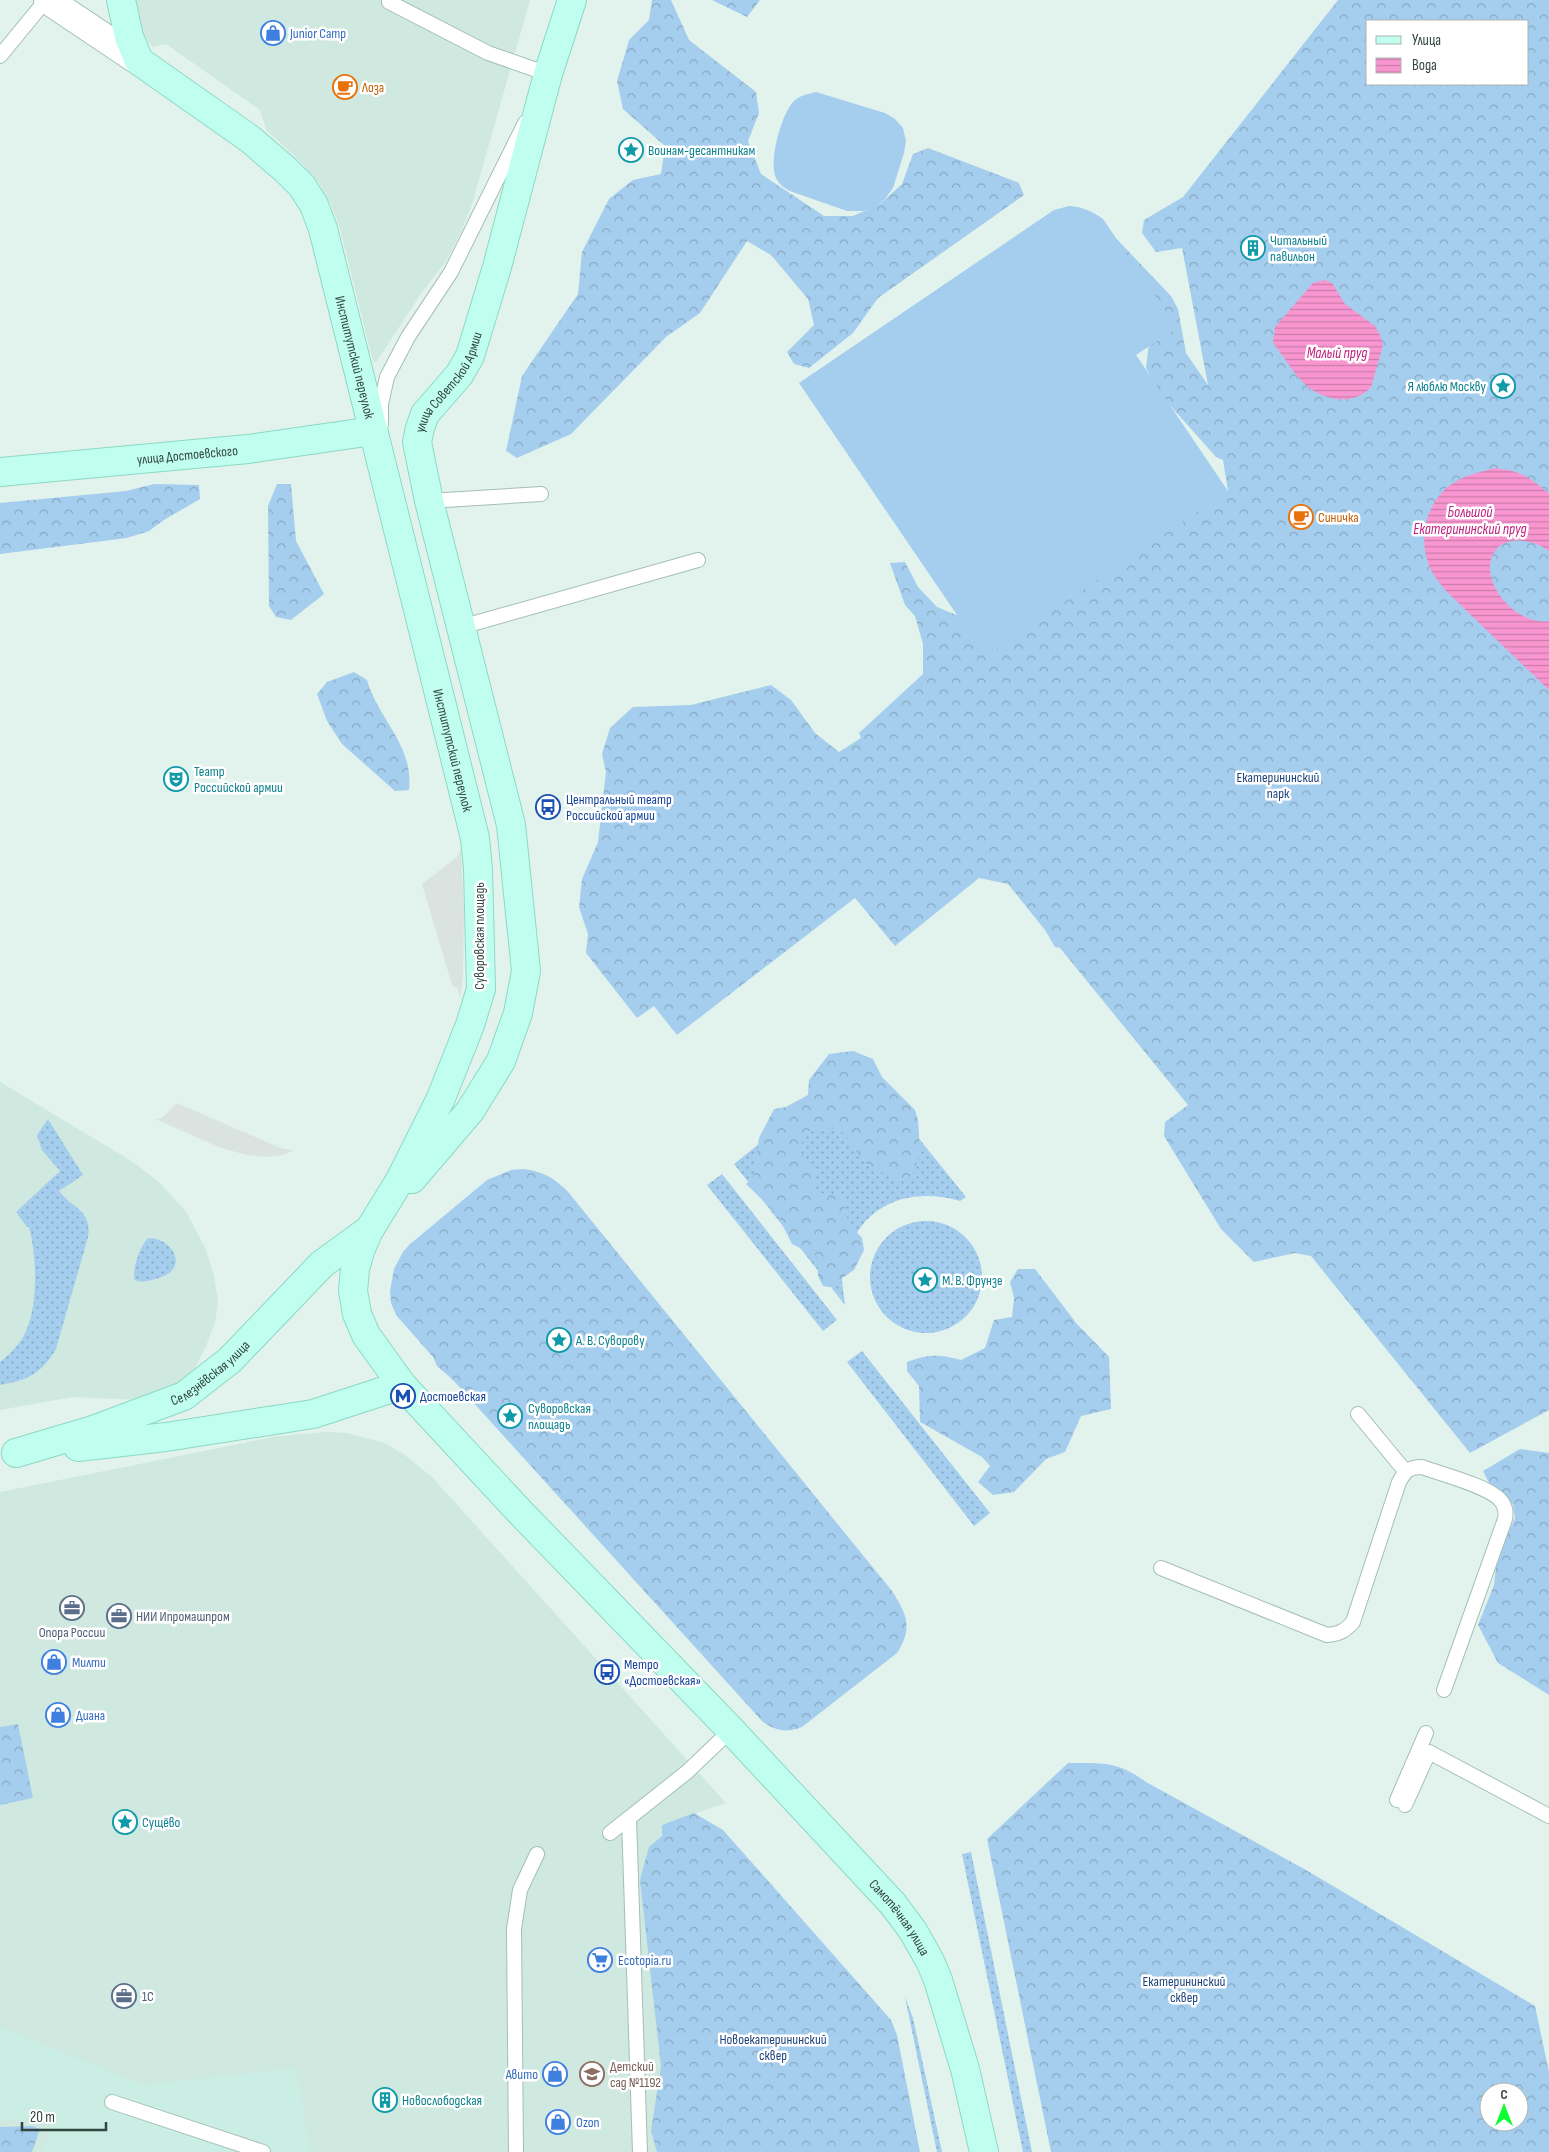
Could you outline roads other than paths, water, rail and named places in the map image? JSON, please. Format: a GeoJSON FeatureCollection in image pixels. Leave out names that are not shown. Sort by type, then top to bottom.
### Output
{"type":"FeatureCollection","features":[{"type":"Feature","properties":{"kind":"main road"},"geometry":{"type":"LineString","coordinates":[[121,0],[129,36],[139,61]]}},
{"type":"Feature","properties":{"kind":"main road","name":"улица Советской Армии"},"geometry":{"type":"LineString","coordinates":[[368,1232],[470,1111],[501,1061],[518,1013],[526,971],[510,825],[428,501],[417,442],[425,414],[458,375],[470,356],[497,266],[548,74],[572,0]]}},
{"type":"Feature","properties":{"kind":"main road","name":"Институтский переулок"},"geometry":{"type":"LineString","coordinates":[[139,61],[250,139],[297,180],[314,205],[323,229],[475,838]]}},
{"type":"Feature","properties":{"kind":"main road","name":"улица Достоевского"},"geometry":{"type":"LineString","coordinates":[[0,472],[248,449],[373,431]]}},
{"type":"Feature","properties":{"kind":"main road","name":"Суворовская площадь"},"geometry":{"type":"LineString","coordinates":[[475,838],[478,869],[481,989],[441,1098],[400,1180],[368,1232],[355,1270],[353,1291],[356,1314],[366,1335],[402,1385],[521,1513],[731,1730]]}},
{"type":"Feature","properties":{"kind":"main road","name":"Селезнёвская улица"},"geometry":{"type":"LineString","coordinates":[[8,1455],[90,1431],[184,1396],[230,1360],[322,1264],[368,1232]]}},
{"type":"Feature","properties":{"kind":"main road","name":"Селезнёвская улица"},"geometry":{"type":"LineString","coordinates":[[8,1455],[166,1437],[313,1414],[402,1385]]}},
{"type":"Feature","properties":{"kind":"main road","name":"Самотёчная улица"},"geometry":{"type":"LineString","coordinates":[[731,1730],[892,1904],[913,1931],[930,1961],[946,2001],[965,2069],[984,2152]]}},
{"type":"Feature","properties":{"kind":"street","name":"Институтский переулок"},"geometry":{"type":"LineString","coordinates":[[47,0],[139,61]]}},
{"type":"Feature","properties":{"kind":"lane"},"geometry":{"type":"LineString","coordinates":[[0,56],[47,0]]}},
{"type":"Feature","properties":{"kind":"lane"},"geometry":{"type":"LineString","coordinates":[[382,470],[380,430],[387,377],[408,337],[451,272],[548,74],[488,53],[389,1]]}},
{"type":"Feature","properties":{"kind":"lane"},"geometry":{"type":"LineString","coordinates":[[428,501],[541,494]]}},
{"type":"Feature","properties":{"kind":"lane"},"geometry":{"type":"LineString","coordinates":[[461,627],[698,560]]}},
{"type":"Feature","properties":{"kind":"lane"},"geometry":{"type":"LineString","coordinates":[[1358,1414],[1405,1471]]}},
{"type":"Feature","properties":{"kind":"lane"},"geometry":{"type":"LineString","coordinates":[[1161,1568],[1327,1635],[1336,1634],[1346,1630],[1353,1622],[1398,1482],[1405,1471],[1412,1467],[1422,1467],[1492,1492],[1503,1503],[1506,1511],[1505,1519],[1444,1690]]}},
{"type":"Feature","properties":{"kind":"lane"},"geometry":{"type":"LineString","coordinates":[[610,1833],[687,1772],[731,1730]]}},
{"type":"Feature","properties":{"kind":"lane"},"geometry":{"type":"LineString","coordinates":[[1401,1803],[1426,1733]]}},
{"type":"Feature","properties":{"kind":"lane"},"geometry":{"type":"LineString","coordinates":[[1409,1785],[1428,1752],[1549,1816]]}},
{"type":"Feature","properties":{"kind":"lane"},"geometry":{"type":"LineString","coordinates":[[629,1819],[640,2152]]}},
{"type":"Feature","properties":{"kind":"lane"},"geometry":{"type":"LineString","coordinates":[[516,2152],[514,1929],[520,1890],[537,1854]]}},
{"type":"Feature","properties":{"kind":"lane"},"geometry":{"type":"LineString","coordinates":[[112,2102],[263,2152]]}},
{"type":"Feature","properties":{"kind":"water","name":"Малый пруд"},"geometry":{"type":"Polygon","coordinates":[[[1324,280],[1332,283],[1345,304],[1375,326],[1383,345],[1371,387],[1364,393],[1348,399],[1331,398],[1307,386],[1273,343],[1275,327],[1313,283],[1324,280]]]}},
{"type":"Feature","properties":{"kind":"water","name":"Большой Екатерининский пруд"},"geometry":{"type":"Polygon","coordinates":[[[1495,468],[1518,473],[1536,483],[1549,494],[1549,551],[1541,546],[1522,541],[1504,543],[1497,548],[1492,556],[1490,567],[1495,588],[1509,606],[1529,618],[1549,621],[1549,690],[1446,591],[1431,570],[1425,551],[1424,540],[1427,518],[1437,499],[1452,484],[1462,478],[1495,468]]]}},
{"type":"Feature","properties":{"kind":"place","name":"Junior Camp"},"geometry":{"type":"Point","coordinates":[273,33]}},
{"type":"Feature","properties":{"kind":"place","name":"Лоза"},"geometry":{"type":"Point","coordinates":[345,87]}},
{"type":"Feature","properties":{"kind":"place","name":"Воинам-десантникам"},"geometry":{"type":"Point","coordinates":[631,150]}},
{"type":"Feature","properties":{"kind":"place","name":"Читальный павильон"},"geometry":{"type":"Point","coordinates":[1253,248]}},
{"type":"Feature","properties":{"kind":"place","name":"Я люблю Москву"},"geometry":{"type":"Point","coordinates":[1503,386]}},
{"type":"Feature","properties":{"kind":"place","name":"Синичка"},"geometry":{"type":"Point","coordinates":[1301,517]}},
{"type":"Feature","properties":{"kind":"place","name":"Театр Российской армии"},"geometry":{"type":"Point","coordinates":[176,779]}},
{"type":"Feature","properties":{"kind":"place","name":"Центральный театр Российской армии"},"geometry":{"type":"Point","coordinates":[548,807]}},
{"type":"Feature","properties":{"kind":"place","name":"М. В. Фрунзе"},"geometry":{"type":"Point","coordinates":[925,1280]}},
{"type":"Feature","properties":{"kind":"place","name":"А. В. Суворову"},"geometry":{"type":"Point","coordinates":[559,1340]}},
{"type":"Feature","properties":{"kind":"place","name":"Достоевская"},"geometry":{"type":"Point","coordinates":[403,1396]}},
{"type":"Feature","properties":{"kind":"place","name":"Суворовская площадь"},"geometry":{"type":"Point","coordinates":[510,1416]}},
{"type":"Feature","properties":{"kind":"place","name":"Опора России"},"geometry":{"type":"Point","coordinates":[72,1608]}},
{"type":"Feature","properties":{"kind":"place","name":"НИИ Ипромашпром"},"geometry":{"type":"Point","coordinates":[119,1616]}},
{"type":"Feature","properties":{"kind":"place","name":"Милти"},"geometry":{"type":"Point","coordinates":[54,1662]}},
{"type":"Feature","properties":{"kind":"place","name":"Метро «Достоевская»"},"geometry":{"type":"Point","coordinates":[607,1672]}},
{"type":"Feature","properties":{"kind":"place","name":"Диана"},"geometry":{"type":"Point","coordinates":[58,1715]}},
{"type":"Feature","properties":{"kind":"place","name":"Сущёво"},"geometry":{"type":"Point","coordinates":[125,1822]}},
{"type":"Feature","properties":{"kind":"place","name":"Ecotopia.ru"},"geometry":{"type":"Point","coordinates":[600,1960]}},
{"type":"Feature","properties":{"kind":"place","name":"1С"},"geometry":{"type":"Point","coordinates":[124,1996]}},
{"type":"Feature","properties":{"kind":"place","name":"Авито"},"geometry":{"type":"Point","coordinates":[555,2074]}},
{"type":"Feature","properties":{"kind":"place","name":"Детский сад №1192"},"geometry":{"type":"Point","coordinates":[592,2074]}},
{"type":"Feature","properties":{"kind":"place","name":"Новослободская"},"geometry":{"type":"Point","coordinates":[385,2100]}},
{"type":"Feature","properties":{"kind":"place","name":"Ozon"},"geometry":{"type":"Point","coordinates":[558,2122]}},
{"type":"Feature","properties":{"kind":"park label","name":"Екатерининский парк"},"geometry":{"type":"Point","coordinates":[1278,786]}},
{"type":"Feature","properties":{"kind":"park label","name":"Екатерининский сквер"},"geometry":{"type":"Point","coordinates":[1184,1989]}},
{"type":"Feature","properties":{"kind":"park label","name":"Новоекатерининский сквер"},"geometry":{"type":"Point","coordinates":[773,2048]}}]}
